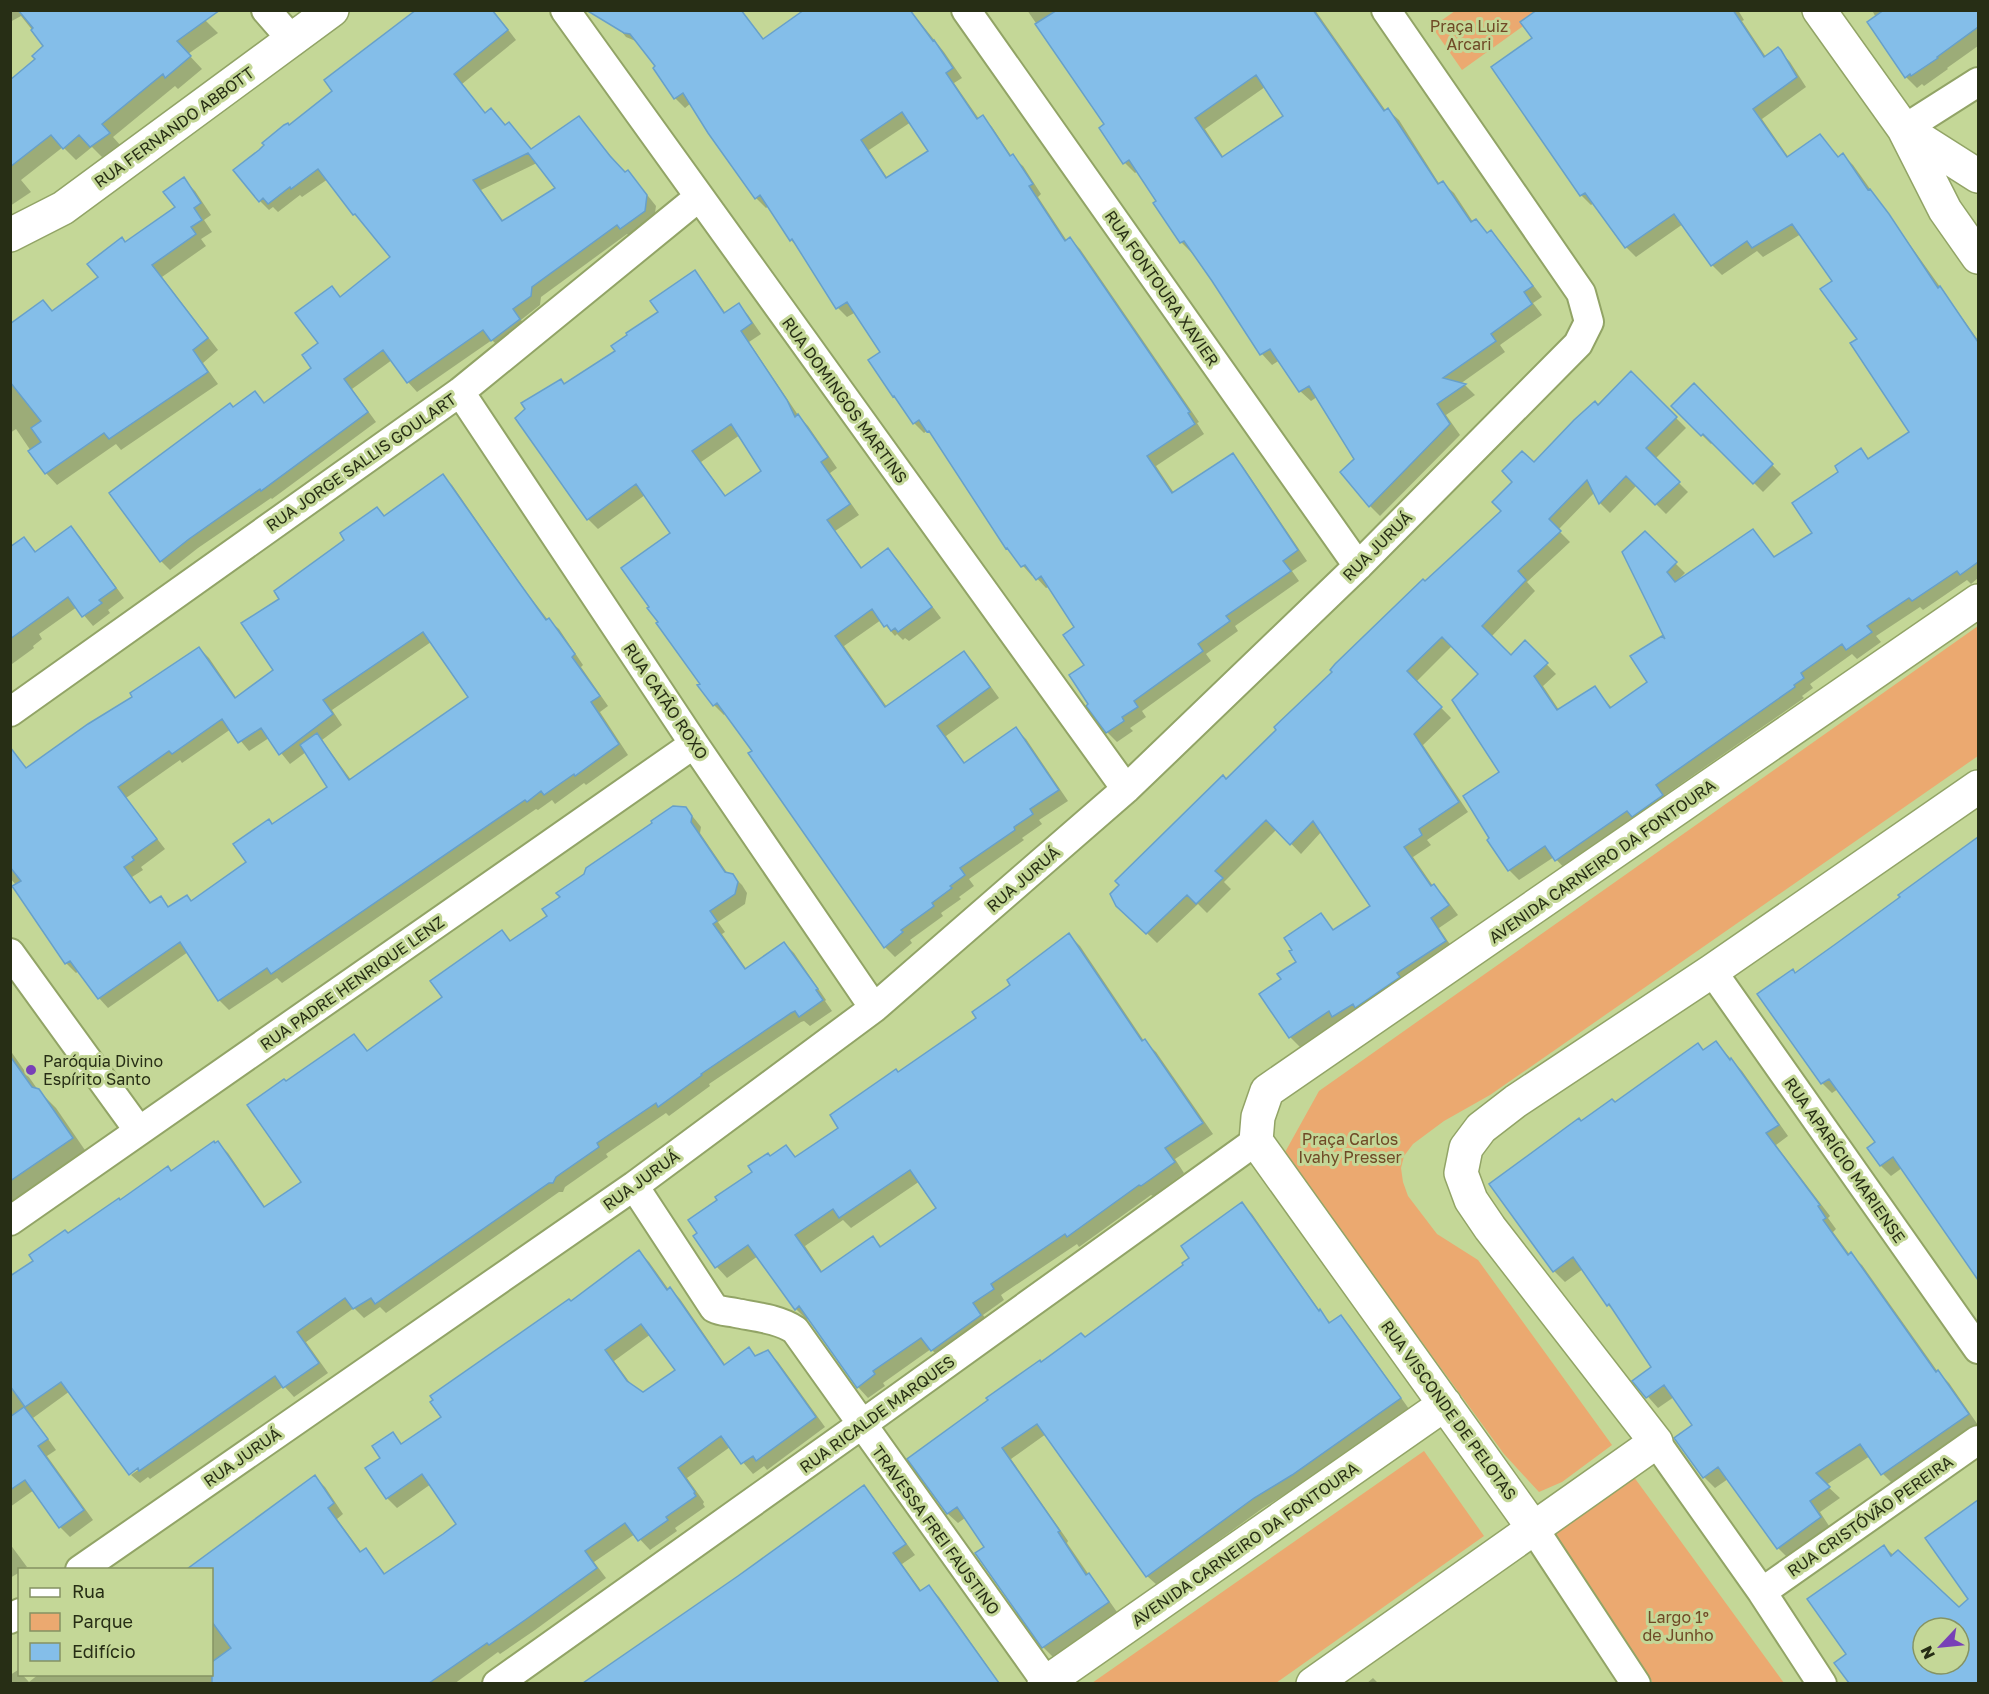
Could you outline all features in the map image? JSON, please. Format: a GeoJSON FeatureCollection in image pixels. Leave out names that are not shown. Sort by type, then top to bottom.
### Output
{"type":"FeatureCollection","features":[{"type":"Feature","properties":{"kind":"main road","name":"RUA FERNANDO ABBOTT"},"geometry":{"type":"LineString","coordinates":[[10,235],[63,208],[332,10]]}},
{"type":"Feature","properties":{"kind":"main road"},"geometry":{"type":"LineString","coordinates":[[1819,10],[1904,129],[1945,210],[1978,257]]}},
{"type":"Feature","properties":{"kind":"main road"},"geometry":{"type":"LineString","coordinates":[[1904,129],[1978,176]]}},
{"type":"Feature","properties":{"kind":"main road"},"geometry":{"type":"LineString","coordinates":[[1945,210],[1978,188]]}},
{"type":"Feature","properties":{"kind":"main road","name":"AVENIDA CARNEIRO DA FONTOURA"},"geometry":{"type":"LineString","coordinates":[[1256,1141],[1258,1117],[1267,1091],[1978,601]]}},
{"type":"Feature","properties":{"kind":"main road"},"geometry":{"type":"LineString","coordinates":[[1313,1683],[1656,1442],[1490,1228],[1471,1200],[1461,1173],[1466,1148],[1481,1128],[1516,1101],[1712,971],[1978,788]]}},
{"type":"Feature","properties":{"kind":"main road","name":"RUA VISCONDE DE PELOTAS"},"geometry":{"type":"LineString","coordinates":[[1256,1141],[1534,1529]]}},
{"type":"Feature","properties":{"kind":"main road","name":"AVENIDA CARNEIRO DA FONTOURA"},"geometry":{"type":"LineString","coordinates":[[1045,1683],[1445,1404]]}},
{"type":"Feature","properties":{"kind":"street"},"geometry":{"type":"LineString","coordinates":[[266,10],[292,41]]}},
{"type":"Feature","properties":{"kind":"street","name":"RUA DOMINGOS MARTINS"},"geometry":{"type":"LineString","coordinates":[[565,10],[1126,789]]}},
{"type":"Feature","properties":{"kind":"street","name":"RUA FONTOURA XAVIER"},"geometry":{"type":"LineString","coordinates":[[966,10],[1358,566]]}},
{"type":"Feature","properties":{"kind":"street","name":"RUA JURUÁ"},"geometry":{"type":"LineString","coordinates":[[81,1568],[634,1186],[874,1008],[1126,789],[1358,566],[1578,344],[1589,322],[1581,293],[1386,10]]}},
{"type":"Feature","properties":{"kind":"street"},"geometry":{"type":"LineString","coordinates":[[1904,129],[1978,82]]}},
{"type":"Feature","properties":{"kind":"street","name":"RUA JORGE SALLIS GOULART"},"geometry":{"type":"LineString","coordinates":[[10,712],[460,392],[699,197]]}},
{"type":"Feature","properties":{"kind":"street","name":"RUA CATÃO ROXO"},"geometry":{"type":"LineString","coordinates":[[460,392],[694,744],[874,1008]]}},
{"type":"Feature","properties":{"kind":"street","name":"RUA PADRE HENRIQUE LENZ"},"geometry":{"type":"LineString","coordinates":[[10,1221],[694,744]]}},
{"type":"Feature","properties":{"kind":"street"},"geometry":{"type":"LineString","coordinates":[[10,953],[140,1131]]}},
{"type":"Feature","properties":{"kind":"street","name":"RUA APARÍCIO MARIENSE"},"geometry":{"type":"LineString","coordinates":[[1712,971],[1978,1348]]}},
{"type":"Feature","properties":{"kind":"street","name":"RUA RICALDE MARQUES"},"geometry":{"type":"LineString","coordinates":[[496,1683],[861,1425],[1256,1141]]}},
{"type":"Feature","properties":{"kind":"street","name":"TRAVESSA FREI FAUSTINO"},"geometry":{"type":"LineString","coordinates":[[634,1186],[714,1308],[722,1312],[775,1321],[795,1330],[1045,1683]]}},
{"type":"Feature","properties":{"kind":"street","name":"RUA CRISTÓVÃO PEREIRA"},"geometry":{"type":"LineString","coordinates":[[1762,1592],[1978,1440]]}},
{"type":"Feature","properties":{"kind":"street"},"geometry":{"type":"LineString","coordinates":[[1656,1442],[1762,1592],[1822,1683]]}},
{"type":"Feature","properties":{"kind":"street","name":"RUA VISCONDE DE PELOTAS"},"geometry":{"type":"LineString","coordinates":[[1534,1529],[1636,1683]]}},
{"type":"Feature","properties":{"kind":"green space","name":"Praça Luiz Arcari"},"geometry":{"type":"Polygon","coordinates":[[[1455,11],[1544,11],[1462,70],[1432,27],[1455,11]]]}},
{"type":"Feature","properties":{"kind":"green space","name":"Praça Carlos Ivahy Presser"},"geometry":{"type":"Polygon","coordinates":[[[1978,626],[1978,756],[1490,1095],[1444,1121],[1413,1144],[1404,1156],[1401,1168],[1408,1196],[1437,1234],[1478,1260],[1612,1445],[1562,1482],[1539,1492],[1504,1454],[1284,1154],[1319,1091],[1978,626]]]}},
{"type":"Feature","properties":{"kind":"green space"},"geometry":{"type":"Polygon","coordinates":[[[1424,1451],[1484,1536],[1276,1683],[1092,1683],[1424,1451]]]}},
{"type":"Feature","properties":{"kind":"green space","name":"Largo 1º de Junho"},"geometry":{"type":"Polygon","coordinates":[[[1631,1473],[1784,1683],[1653,1683],[1555,1534],[1582,1510],[1631,1473]]]}},
{"type":"Feature","properties":{"kind":"building"},"geometry":{"type":"Polygon","coordinates":[[[18,10],[220,10],[177,41],[191,56],[165,78],[163,74],[102,124],[110,133],[90,147],[79,135],[63,149],[51,135],[10,167],[10,80],[35,59],[32,56],[43,46],[31,30],[33,28],[18,10]]]}},
{"type":"Feature","properties":{"kind":"building"},"geometry":{"type":"Polygon","coordinates":[[[416,10],[492,10],[508,30],[454,74],[485,113],[491,108],[505,125],[509,122],[531,149],[579,116],[610,156],[625,172],[628,170],[647,195],[645,211],[620,229],[617,225],[532,287],[531,296],[513,309],[520,319],[491,341],[483,330],[407,383],[383,350],[344,379],[368,412],[160,562],[109,493],[230,403],[233,407],[255,391],[264,403],[311,368],[302,355],[318,343],[295,313],[332,286],[340,297],[390,257],[355,214],[353,215],[318,169],[268,204],[263,198],[259,202],[233,170],[259,150],[264,145],[262,143],[284,125],[288,123],[289,125],[332,91],[324,80],[416,10]],[[528,153],[473,180],[502,221],[555,188],[528,153]]]}},
{"type":"Feature","properties":{"kind":"building"},"geometry":{"type":"Polygon","coordinates":[[[586,10],[741,10],[763,39],[804,10],[910,10],[953,68],[946,73],[977,119],[983,115],[1010,156],[1013,154],[1033,184],[1029,186],[1065,241],[1070,237],[1190,412],[1188,413],[1195,424],[1147,456],[1172,493],[1233,453],[1298,550],[1283,561],[1291,571],[1226,616],[1230,621],[1198,644],[1203,651],[1134,701],[1138,707],[1122,717],[1124,721],[1106,733],[1086,706],[1088,704],[1069,675],[1084,665],[1063,635],[1074,627],[1041,576],[1036,580],[1025,565],[1021,567],[1006,549],[929,431],[927,432],[919,420],[913,424],[893,397],[868,360],[880,352],[847,302],[836,309],[792,239],[790,241],[760,195],[755,199],[683,93],[674,99],[653,68],[655,66],[630,34],[624,33],[586,10]],[[902,112],[861,140],[886,178],[928,151],[902,112]]]}},
{"type":"Feature","properties":{"kind":"building"},"geometry":{"type":"Polygon","coordinates":[[[1057,10],[1313,10],[1384,111],[1388,108],[1438,184],[1443,181],[1471,222],[1476,219],[1487,233],[1491,230],[1533,286],[1524,292],[1532,304],[1491,334],[1496,341],[1443,378],[1466,384],[1437,404],[1450,424],[1369,507],[1340,472],[1354,459],[1309,386],[1299,392],[1270,349],[1260,355],[1184,241],[1180,243],[1153,203],[1156,201],[1129,160],[1123,164],[1099,128],[1104,124],[1035,24],[1057,10]],[[1256,75],[1195,118],[1222,157],[1283,116],[1256,75]]]}},
{"type":"Feature","properties":{"kind":"building"},"geometry":{"type":"Polygon","coordinates":[[[1537,10],[1733,10],[1764,57],[1778,47],[1781,50],[1797,77],[1753,109],[1787,157],[1820,134],[1838,157],[1843,153],[1868,190],[1870,189],[1889,214],[1938,288],[1940,286],[1978,342],[1978,562],[1960,575],[1957,571],[1912,601],[1909,598],[1867,626],[1872,632],[1846,650],[1842,644],[1801,673],[1804,678],[1794,685],[1795,687],[1656,785],[1663,795],[1632,817],[1627,811],[1555,861],[1545,846],[1508,871],[1487,840],[1489,838],[1463,796],[1499,772],[1452,700],[1478,674],[1442,637],[1407,671],[1442,707],[1414,734],[1459,802],[1419,829],[1422,835],[1404,847],[1431,886],[1434,884],[1449,905],[1431,918],[1446,941],[1397,973],[1400,977],[1355,1008],[1353,1004],[1332,1017],[1329,1011],[1289,1038],[1259,994],[1281,979],[1277,974],[1296,962],[1284,938],[1321,913],[1333,930],[1370,906],[1313,821],[1290,845],[1266,820],[1215,871],[1223,878],[1196,904],[1187,895],[1146,934],[1116,906],[1110,894],[1119,885],[1115,881],[1223,775],[1226,779],[1276,730],[1274,727],[1332,672],[1330,670],[1335,664],[1423,579],[1425,581],[1501,511],[1492,502],[1512,482],[1502,471],[1522,451],[1534,462],[1574,420],[1595,401],[1598,405],[1631,371],[1677,417],[1646,448],[1680,482],[1655,505],[1626,476],[1599,504],[1587,480],[1549,519],[1561,531],[1518,571],[1526,580],[1482,626],[1511,655],[1525,640],[1548,663],[1534,676],[1557,710],[1595,686],[1610,708],[1647,682],[1630,656],[1662,636],[1665,639],[1622,552],[1645,531],[1677,562],[1667,572],[1675,582],[1753,529],[1774,557],[1812,533],[1792,503],[1838,472],[1835,466],[1861,448],[1868,459],[1909,432],[1850,343],[1857,339],[1820,289],[1832,281],[1792,224],[1752,248],[1747,241],[1711,266],[1674,214],[1625,248],[1585,193],[1580,196],[1491,67],[1532,38],[1520,22],[1537,10]]]}},
{"type":"Feature","properties":{"kind":"building"},"geometry":{"type":"Polygon","coordinates":[[[1884,10],[1978,10],[1978,27],[1938,58],[1905,78],[1867,22],[1884,10]]]}},
{"type":"Feature","properties":{"kind":"building"},"geometry":{"type":"Polygon","coordinates":[[[184,177],[201,203],[194,208],[202,220],[191,227],[196,234],[152,265],[208,338],[193,350],[208,372],[109,439],[104,433],[45,474],[28,451],[41,442],[31,428],[41,421],[10,382],[10,324],[43,300],[52,311],[98,277],[87,264],[122,237],[125,242],[175,207],[163,192],[184,177]]]}},
{"type":"Feature","properties":{"kind":"building"},"geometry":{"type":"Polygon","coordinates":[[[695,270],[724,313],[739,303],[752,323],[741,331],[787,400],[795,417],[798,414],[828,457],[821,462],[850,504],[827,520],[861,568],[888,548],[932,607],[898,632],[895,628],[891,631],[887,625],[884,627],[872,609],[835,636],[885,707],[964,651],[990,687],[937,726],[964,763],[1016,727],[1059,790],[1030,809],[1033,814],[1014,827],[1015,830],[960,868],[965,875],[932,903],[934,906],[901,930],[903,932],[884,948],[748,753],[752,751],[717,703],[713,706],[697,685],[700,684],[656,623],[658,622],[647,608],[649,607],[621,568],[670,533],[636,484],[587,520],[515,418],[525,409],[521,403],[561,379],[564,384],[615,351],[611,346],[658,312],[650,301],[695,270]],[[731,424],[692,451],[725,496],[761,471],[731,424]]]}},
{"type":"Feature","properties":{"kind":"building"},"geometry":{"type":"Polygon","coordinates":[[[1694,383],[1773,464],[1753,484],[1671,406],[1694,383]]]}},
{"type":"Feature","properties":{"kind":"building"},"geometry":{"type":"Polygon","coordinates":[[[443,474],[546,620],[549,618],[575,654],[572,657],[600,696],[591,702],[619,744],[544,795],[541,791],[527,802],[525,800],[271,974],[267,968],[218,1001],[180,942],[98,999],[70,961],[65,964],[12,886],[21,881],[10,867],[10,747],[26,768],[88,724],[132,697],[130,693],[199,647],[235,698],[273,670],[241,623],[279,599],[274,591],[344,540],[340,533],[377,507],[384,516],[443,474]],[[423,632],[323,700],[333,714],[279,755],[261,728],[238,743],[222,719],[172,754],[169,751],[118,787],[157,839],[132,857],[134,860],[124,867],[150,903],[161,896],[168,907],[187,895],[191,901],[246,862],[233,844],[269,819],[272,824],[327,787],[300,745],[317,733],[349,780],[468,697],[423,632]]]}},
{"type":"Feature","properties":{"kind":"building"},"geometry":{"type":"Polygon","coordinates":[[[71,526],[116,588],[99,600],[102,603],[82,617],[68,597],[10,639],[10,547],[24,537],[35,552],[71,526]]]}},
{"type":"Feature","properties":{"kind":"building"},"geometry":{"type":"Polygon","coordinates":[[[673,806],[686,807],[692,816],[691,822],[725,872],[733,874],[738,882],[735,894],[710,911],[717,921],[713,924],[745,969],[784,942],[818,989],[816,990],[823,1000],[799,1017],[795,1011],[791,1013],[701,1074],[658,1107],[656,1103],[597,1143],[599,1147],[556,1177],[553,1183],[549,1183],[375,1304],[371,1298],[353,1309],[345,1298],[297,1332],[319,1363],[283,1388],[275,1376],[139,1471],[138,1468],[129,1475],[61,1382],[25,1407],[10,1386],[10,1276],[33,1261],[29,1255],[65,1230],[68,1233],[119,1198],[120,1200],[168,1166],[171,1171],[214,1141],[215,1143],[218,1141],[264,1207],[301,1182],[247,1105],[354,1034],[367,1051],[442,997],[430,981],[502,930],[510,941],[547,916],[542,909],[560,897],[556,893],[584,874],[586,868],[673,806]]]}},
{"type":"Feature","properties":{"kind":"building"},"geometry":{"type":"Polygon","coordinates":[[[1978,837],[1978,1280],[1893,1157],[1880,1166],[1867,1148],[1875,1142],[1829,1079],[1821,1084],[1757,994],[1793,969],[1795,973],[1978,837]]]}},
{"type":"Feature","properties":{"kind":"building"},"geometry":{"type":"Polygon","coordinates":[[[1069,933],[1142,1041],[1145,1039],[1203,1123],[1165,1148],[1175,1162],[1067,1237],[1065,1234],[991,1284],[994,1289],[973,1303],[981,1315],[931,1351],[921,1338],[873,1371],[875,1374],[857,1388],[799,1306],[795,1310],[748,1245],[715,1268],[693,1236],[697,1233],[688,1220],[717,1200],[715,1197],[752,1172],[748,1166],[768,1153],[770,1156],[786,1145],[795,1157],[838,1128],[830,1115],[896,1069],[898,1072],[976,1018],[972,1012],[1010,985],[1007,980],[1069,933]],[[910,1170],[839,1218],[833,1209],[795,1235],[821,1272],[873,1236],[880,1247],[936,1208],[910,1170]]]}},
{"type":"Feature","properties":{"kind":"building"},"geometry":{"type":"Polygon","coordinates":[[[1716,1041],[1730,1060],[1731,1058],[1779,1125],[1766,1133],[1820,1205],[1818,1206],[1826,1218],[1823,1220],[1848,1255],[1851,1252],[1936,1372],[1938,1370],[1969,1414],[1881,1475],[1860,1444],[1816,1473],[1830,1487],[1810,1501],[1821,1517],[1777,1549],[1718,1467],[1703,1478],[1674,1438],[1692,1425],[1664,1385],[1646,1398],[1632,1381],[1651,1367],[1609,1304],[1607,1306],[1573,1257],[1553,1272],[1489,1184],[1579,1118],[1581,1121],[1612,1099],[1615,1102],[1698,1043],[1703,1050],[1716,1041]]]}},
{"type":"Feature","properties":{"kind":"building"},"geometry":{"type":"Polygon","coordinates":[[[10,1056],[32,1087],[39,1089],[73,1138],[10,1181],[10,1056]]]}},
{"type":"Feature","properties":{"kind":"building"},"geometry":{"type":"Polygon","coordinates":[[[1242,1202],[1319,1311],[1320,1309],[1329,1323],[1341,1315],[1401,1398],[1292,1475],[1254,1498],[1146,1577],[1037,1424],[1002,1448],[1060,1531],[1058,1532],[1086,1575],[1089,1573],[1109,1602],[1042,1648],[975,1553],[984,1547],[957,1507],[947,1514],[907,1459],[1040,1360],[1041,1362],[1081,1333],[1085,1337],[1183,1265],[1182,1263],[1189,1258],[1181,1246],[1242,1202]]]}},
{"type":"Feature","properties":{"kind":"building"},"geometry":{"type":"Polygon","coordinates":[[[639,1250],[667,1290],[670,1287],[724,1365],[749,1347],[755,1356],[768,1350],[816,1417],[756,1461],[753,1456],[741,1464],[721,1436],[678,1468],[696,1496],[666,1517],[668,1520],[638,1541],[625,1523],[585,1551],[597,1568],[489,1645],[487,1643],[429,1683],[212,1683],[213,1661],[231,1648],[213,1623],[213,1568],[188,1568],[315,1475],[334,1503],[328,1508],[360,1552],[366,1548],[384,1574],[443,1534],[456,1524],[422,1474],[386,1499],[365,1468],[380,1458],[372,1446],[393,1432],[401,1444],[441,1417],[430,1402],[433,1400],[430,1396],[569,1299],[571,1301],[639,1250]],[[641,1324],[605,1350],[627,1381],[643,1392],[675,1370],[641,1324]]]}},
{"type":"Feature","properties":{"kind":"building"},"geometry":{"type":"Polygon","coordinates":[[[24,1407],[48,1439],[38,1446],[84,1510],[59,1528],[25,1480],[10,1490],[10,1417],[24,1407]]]}},
{"type":"Feature","properties":{"kind":"building"},"geometry":{"type":"Polygon","coordinates":[[[864,1485],[906,1544],[893,1553],[920,1591],[929,1585],[999,1683],[583,1683],[738,1576],[864,1485]]]}},
{"type":"Feature","properties":{"kind":"building"},"geometry":{"type":"Polygon","coordinates":[[[1978,1500],[1978,1683],[1849,1683],[1834,1663],[1846,1654],[1807,1599],[1884,1545],[1891,1556],[1898,1550],[1959,1607],[1968,1599],[1925,1538],[1978,1500]]]}},
{"type":"Feature","properties":{"kind":"place","name":"Paróquia Divino Espírito Santo"},"geometry":{"type":"Point","coordinates":[31,1070]}}]}
